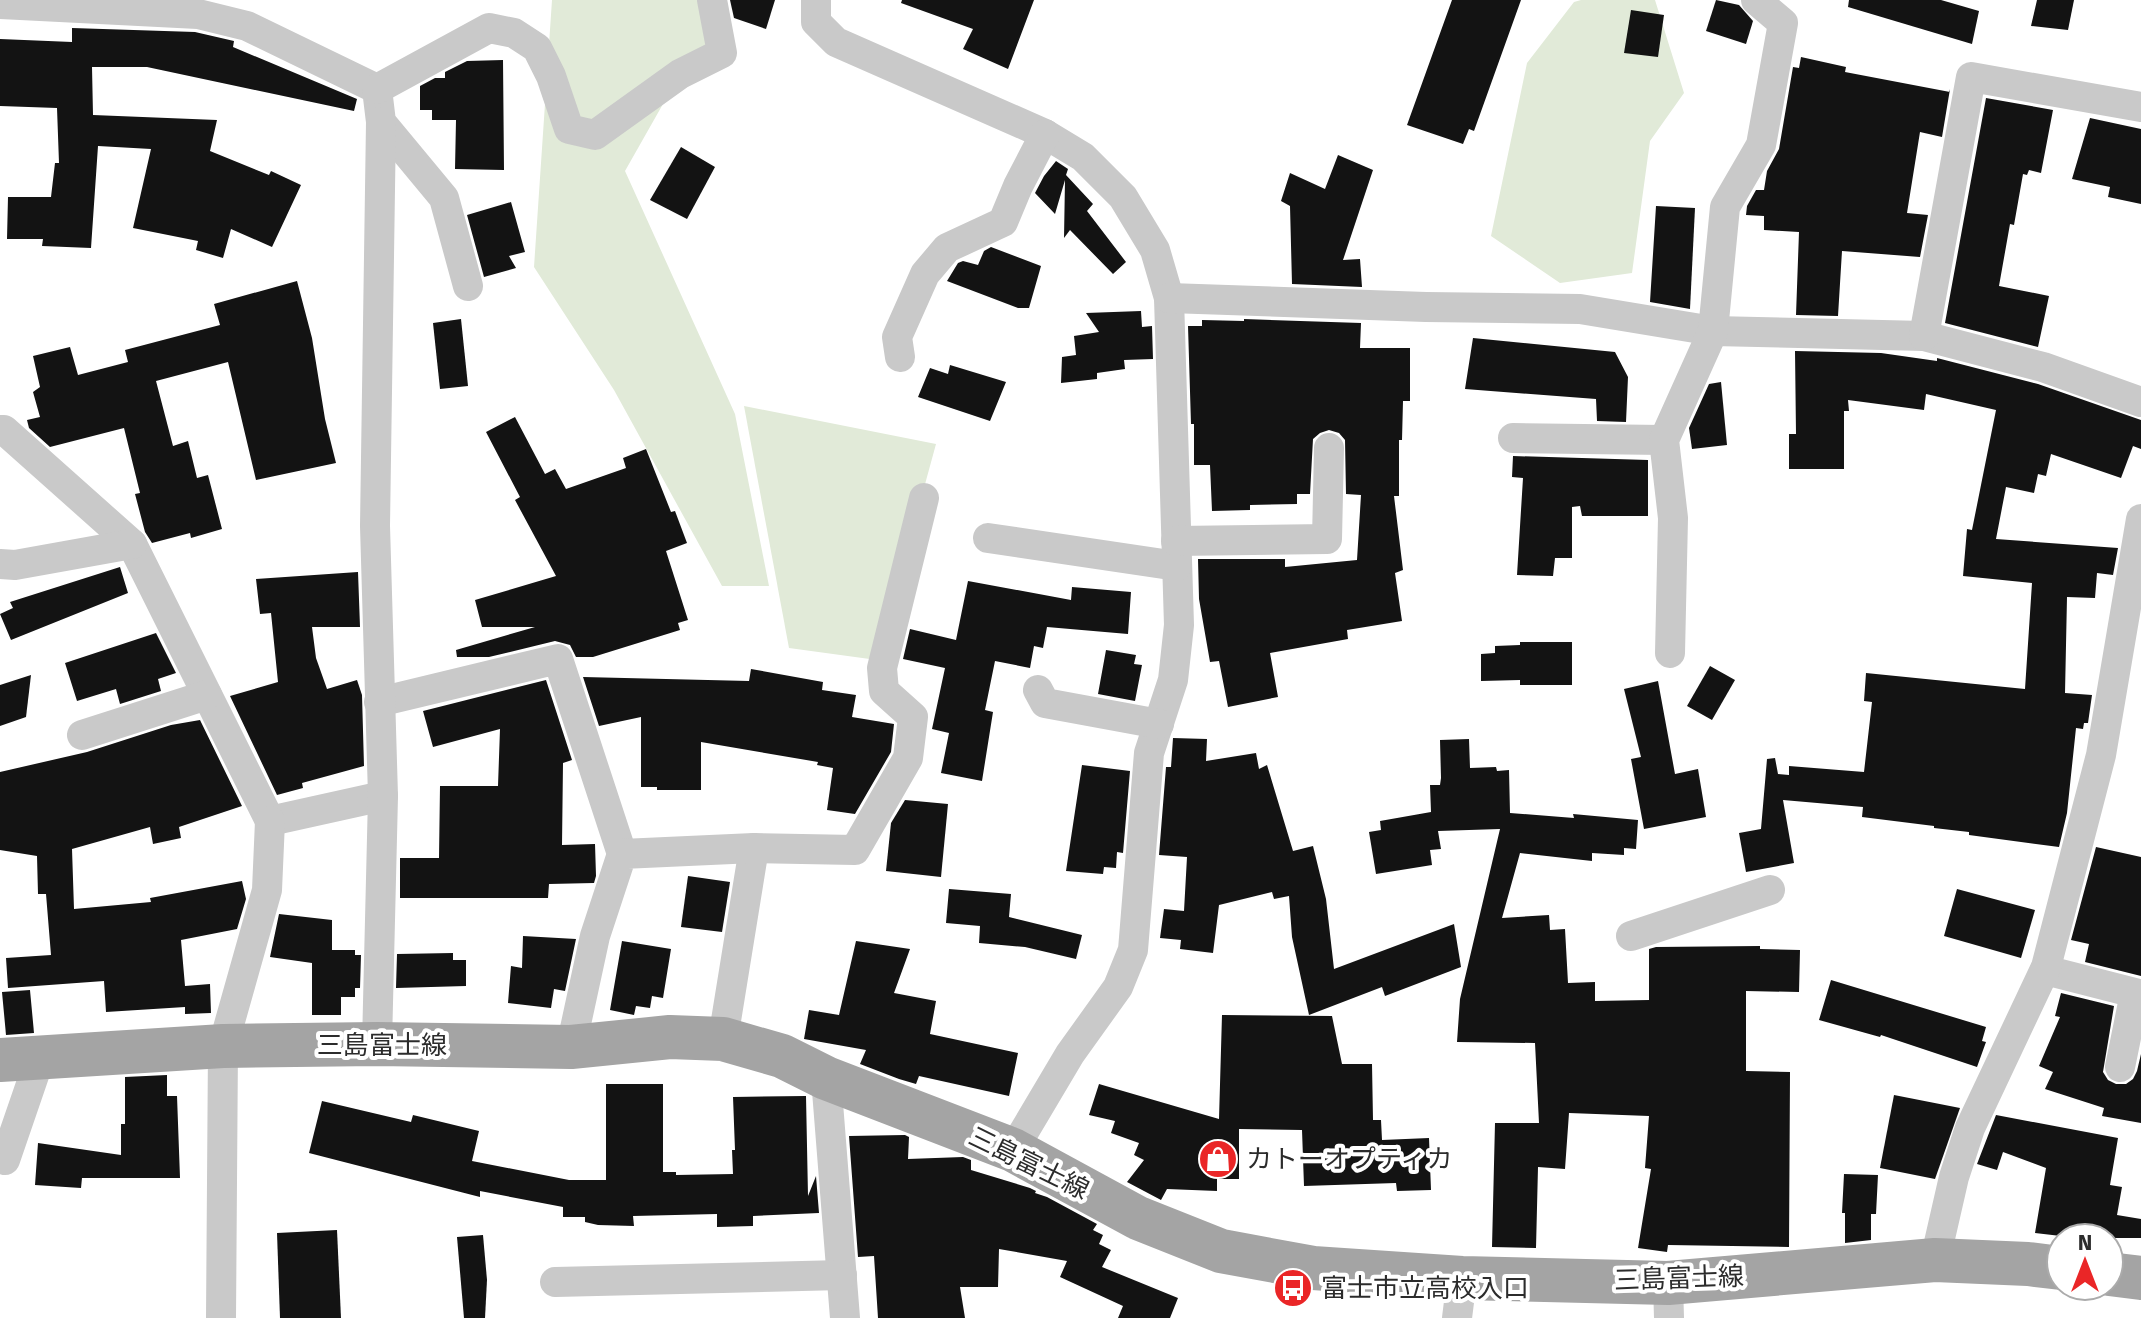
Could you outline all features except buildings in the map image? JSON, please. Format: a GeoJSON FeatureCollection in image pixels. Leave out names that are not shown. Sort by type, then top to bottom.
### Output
{"type":"FeatureCollection","features":[{"type":"Feature","properties":{"kind":"main road","name":"三島富士線"},"geometry":{"type":"LineString","coordinates":[[20,1059],[223,1046],[377,1044],[571,1047],[670,1037],[723,1039],[782,1056],[826,1078],[1013,1150],[1138,1218],[1221,1251],[1460,1298],[1668,1301],[1935,1260],[2045,1266]]}},
{"type":"Feature","properties":{"kind":"street"},"geometry":{"type":"LineString","coordinates":[[377,89],[489,28],[514,33],[537,48],[551,76],[569,129],[595,135],[680,74],[722,53],[712,0]]}},
{"type":"Feature","properties":{"kind":"street"},"geometry":{"type":"LineString","coordinates":[[816,0],[816,22],[836,42],[1045,134],[1083,157],[1123,197],[1155,250],[1169,298],[1179,625],[1174,666],[1149,753],[1133,950],[1118,987],[1070,1054],[1013,1150]]}},
{"type":"Feature","properties":{"kind":"street"},"geometry":{"type":"LineString","coordinates":[[1670,653],[1673,518],[1664,440],[1713,331],[1725,207],[1761,145],[1783,23],[1756,0]]}},
{"type":"Feature","properties":{"kind":"street"},"geometry":{"type":"LineString","coordinates":[[0,4],[198,14],[247,26],[377,89]]}},
{"type":"Feature","properties":{"kind":"street"},"geometry":{"type":"LineString","coordinates":[[1924,336],[1971,77],[2141,107]]}},
{"type":"Feature","properties":{"kind":"street"},"geometry":{"type":"LineString","coordinates":[[377,89],[381,122],[375,526],[383,796],[377,1044]]}},
{"type":"Feature","properties":{"kind":"street"},"geometry":{"type":"LineString","coordinates":[[381,122],[444,198],[468,286]]}},
{"type":"Feature","properties":{"kind":"street"},"geometry":{"type":"LineString","coordinates":[[900,357],[897,337],[925,274],[947,248],[1003,222],[1045,134]]}},
{"type":"Feature","properties":{"kind":"street"},"geometry":{"type":"LineString","coordinates":[[1169,298],[1580,309],[1713,331],[1924,336],[2043,367],[2141,402]]}},
{"type":"Feature","properties":{"kind":"street"},"geometry":{"type":"LineString","coordinates":[[0,430],[4,430],[132,544],[270,821],[267,890],[223,1046],[221,1318]]}},
{"type":"Feature","properties":{"kind":"street"},"geometry":{"type":"LineString","coordinates":[[1513,438],[1664,440]]}},
{"type":"Feature","properties":{"kind":"street"},"geometry":{"type":"LineString","coordinates":[[988,538],[1176,554],[1327,539],[1329,448]]}},
{"type":"Feature","properties":{"kind":"street"},"geometry":{"type":"LineString","coordinates":[[622,854],[754,848],[855,850],[908,758],[913,717],[884,691],[882,668],[924,498]]}},
{"type":"Feature","properties":{"kind":"street"},"geometry":{"type":"LineString","coordinates":[[1935,1260],[1954,1177],[1970,1128],[2045,970],[2101,755],[2141,519]]}},
{"type":"Feature","properties":{"kind":"street"},"geometry":{"type":"LineString","coordinates":[[0,564],[15,565],[132,544]]}},
{"type":"Feature","properties":{"kind":"street"},"geometry":{"type":"LineString","coordinates":[[379,702],[558,659],[622,854],[595,936],[571,1047]]}},
{"type":"Feature","properties":{"kind":"street"},"geometry":{"type":"LineString","coordinates":[[1038,690],[1045,703],[1159,724]]}},
{"type":"Feature","properties":{"kind":"street"},"geometry":{"type":"LineString","coordinates":[[82,735],[207,695]]}},
{"type":"Feature","properties":{"kind":"street"},"geometry":{"type":"LineString","coordinates":[[270,821],[383,796]]}},
{"type":"Feature","properties":{"kind":"street"},"geometry":{"type":"LineString","coordinates":[[723,1039],[754,848]]}},
{"type":"Feature","properties":{"kind":"street"},"geometry":{"type":"LineString","coordinates":[[1631,936],[1770,890]]}},
{"type":"Feature","properties":{"kind":"street"},"geometry":{"type":"LineString","coordinates":[[2045,970],[2135,993],[2120,1067]]}},
{"type":"Feature","properties":{"kind":"street"},"geometry":{"type":"LineString","coordinates":[[5,1160],[20,1059]]}},
{"type":"Feature","properties":{"kind":"street"},"geometry":{"type":"LineString","coordinates":[[826,1078],[845,1318]]}},
{"type":"Feature","properties":{"kind":"street"},"geometry":{"type":"LineString","coordinates":[[555,1282],[842,1275]]}},
{"type":"Feature","properties":{"kind":"green space"},"geometry":{"type":"Polygon","coordinates":[[[552,0],[712,0],[722,53],[680,74],[625,171],[735,414],[769,586],[722,586],[614,390],[534,267],[552,0]]]}},
{"type":"Feature","properties":{"kind":"green space"},"geometry":{"type":"Polygon","coordinates":[[[1655,0],[1684,93],[1650,141],[1632,273],[1560,283],[1491,236],[1527,63],[1574,2],[1655,0]]]}},
{"type":"Feature","properties":{"kind":"green space"},"geometry":{"type":"Polygon","coordinates":[[[744,406],[936,444],[877,660],[789,648],[744,406]]]}},
{"type":"Feature","properties":{"kind":"place","name":"カトーオプティカ"},"geometry":{"type":"Point","coordinates":[1218,1159]}},
{"type":"Feature","properties":{"kind":"place","name":"富士市立高校入口"},"geometry":{"type":"Point","coordinates":[1293,1288]}}]}
